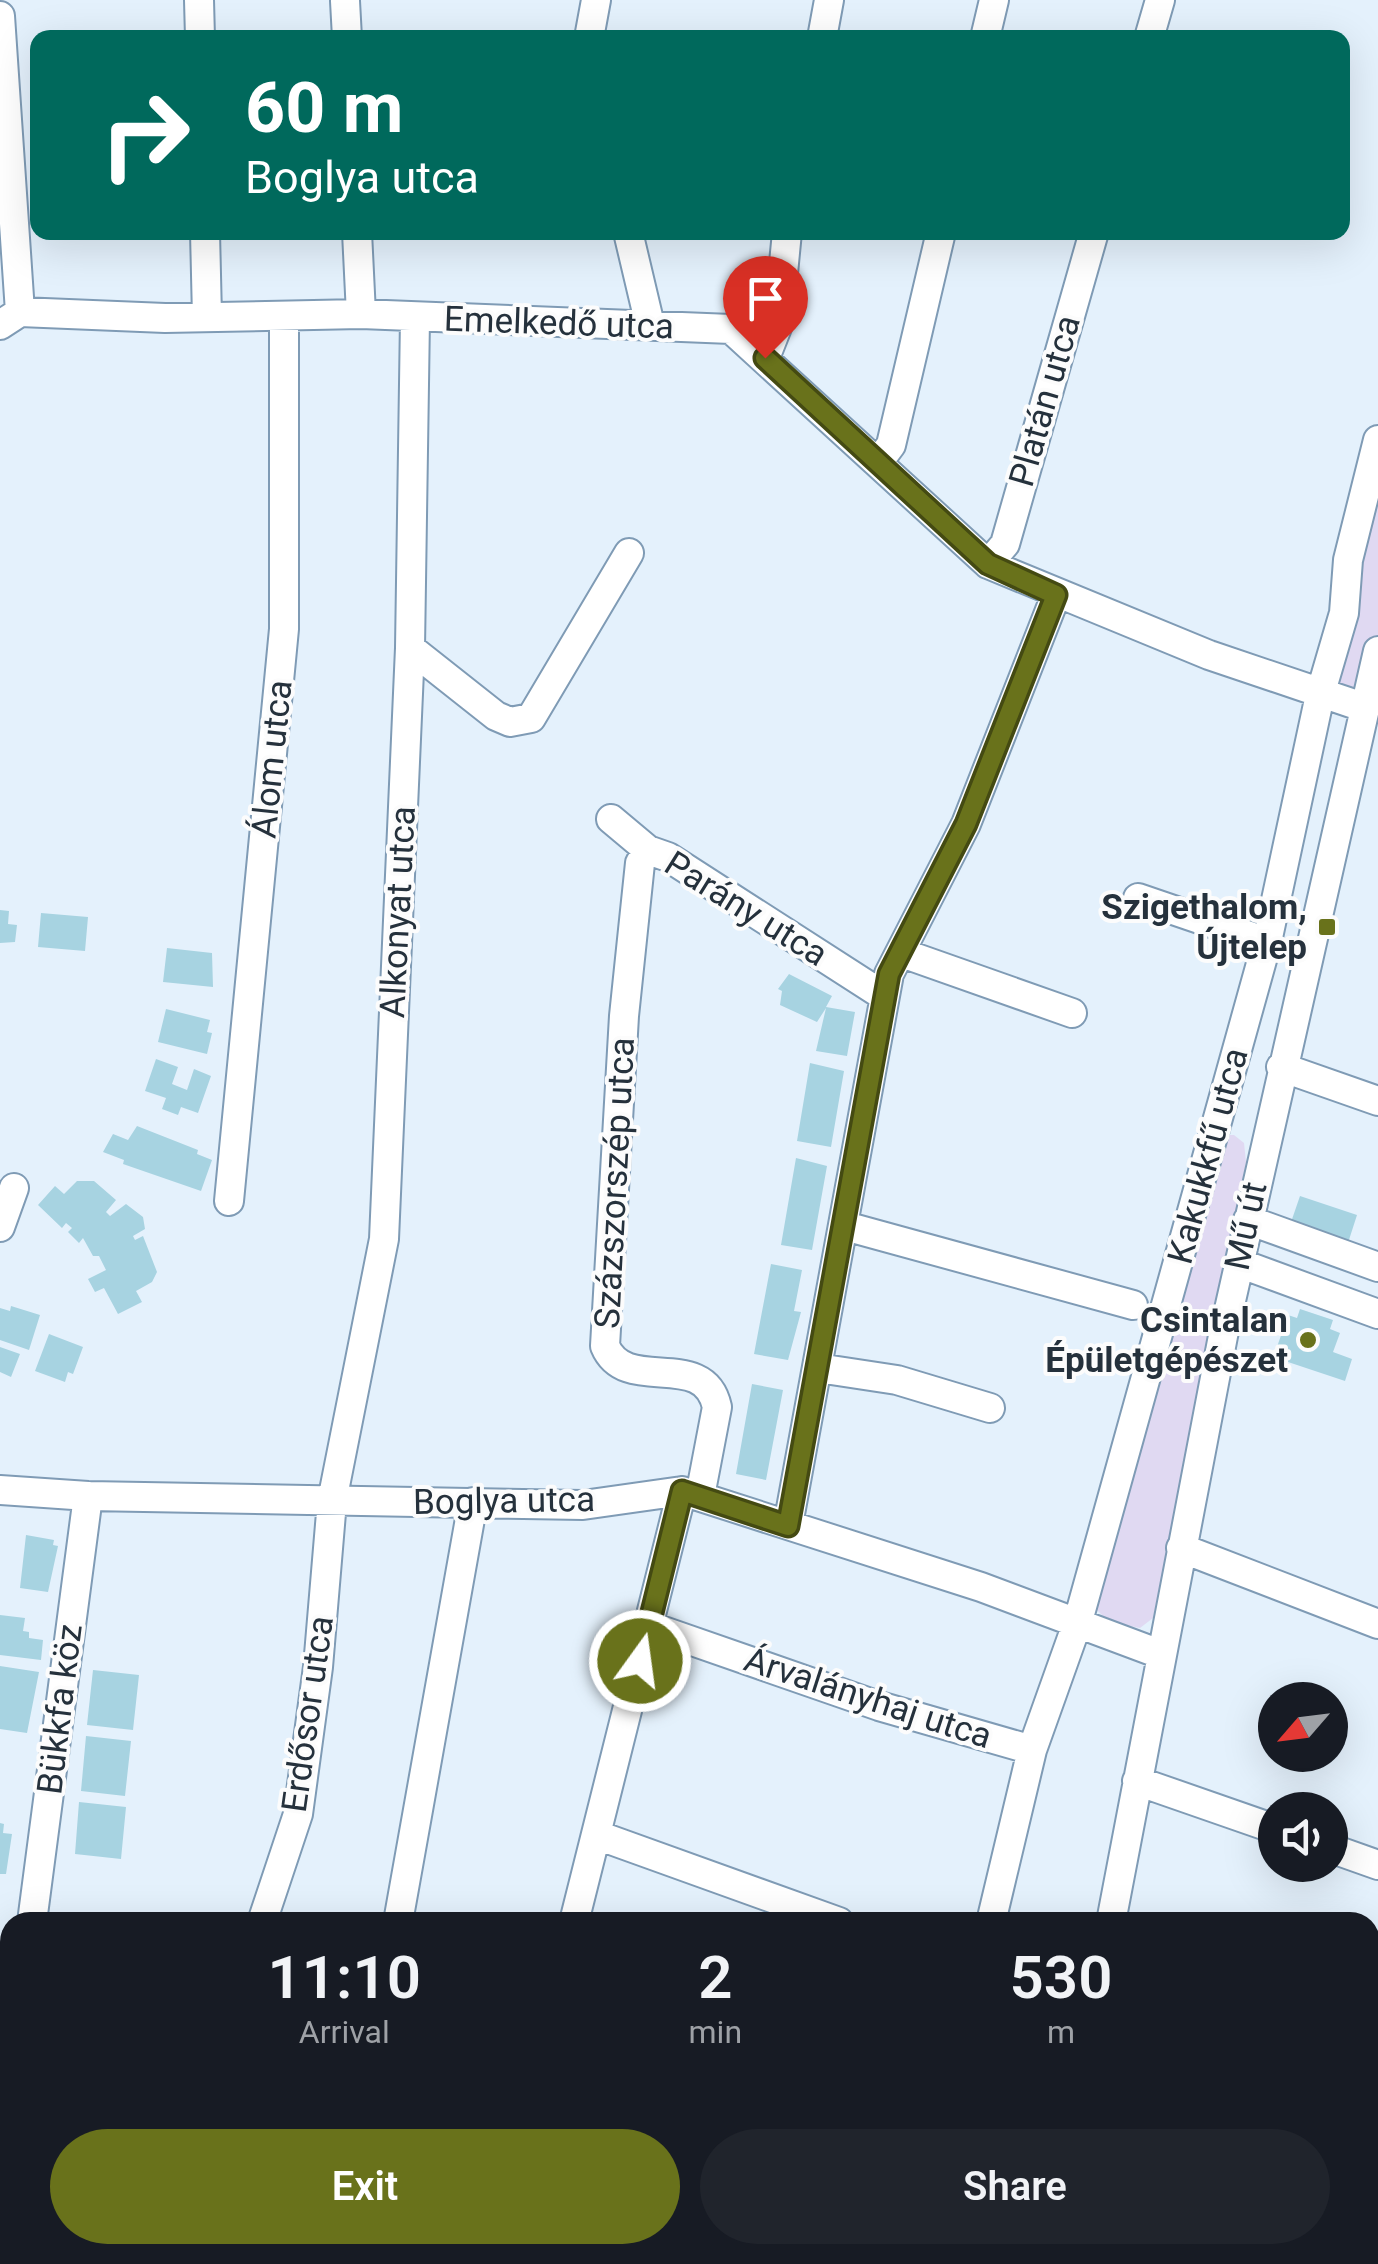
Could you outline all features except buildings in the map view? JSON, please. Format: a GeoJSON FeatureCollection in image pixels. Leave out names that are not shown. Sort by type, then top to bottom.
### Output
{"type":"FeatureCollection","features":[{"type":"Feature","properties":{"kind":"street"},"geometry":{"type":"LineString","coordinates":[[199,0],[200,30]]}},
{"type":"Feature","properties":{"kind":"street"},"geometry":{"type":"LineString","coordinates":[[590,30],[596,0]]}},
{"type":"Feature","properties":{"kind":"street"},"geometry":{"type":"LineString","coordinates":[[823,30],[829,0]]}},
{"type":"Feature","properties":{"kind":"street"},"geometry":{"type":"LineString","coordinates":[[988,30],[994,0]]}},
{"type":"Feature","properties":{"kind":"street"},"geometry":{"type":"LineString","coordinates":[[1151,30],[1160,0]]}},
{"type":"Feature","properties":{"kind":"street"},"geometry":{"type":"LineString","coordinates":[[345,1],[347,30]]}},
{"type":"Feature","properties":{"kind":"street"},"geometry":{"type":"LineString","coordinates":[[0,16],[7,321]]}},
{"type":"Feature","properties":{"kind":"street"},"geometry":{"type":"LineString","coordinates":[[205,240],[207,317]]}},
{"type":"Feature","properties":{"kind":"street"},"geometry":{"type":"LineString","coordinates":[[357,240],[361,314]]}},
{"type":"Feature","properties":{"kind":"street"},"geometry":{"type":"LineString","coordinates":[[630,240],[650,324]]}},
{"type":"Feature","properties":{"kind":"street"},"geometry":{"type":"LineString","coordinates":[[765,358],[778,325],[785,240]]}},
{"type":"Feature","properties":{"kind":"street"},"geometry":{"type":"LineString","coordinates":[[879,461],[892,445],[938,240]]}},
{"type":"Feature","properties":{"kind":"street","name":"Platán utca"},"geometry":{"type":"LineString","coordinates":[[988,564],[1005,544],[1092,240]]}},
{"type":"Feature","properties":{"kind":"street","name":"Emelkedő utca"},"geometry":{"type":"LineString","coordinates":[[7,321],[361,314],[731,330],[988,564],[1056,595],[1363,707]]}},
{"type":"Feature","properties":{"kind":"street","name":"Álom utca"},"geometry":{"type":"LineString","coordinates":[[229,1200],[284,629],[284,316]]}},
{"type":"Feature","properties":{"kind":"street","name":"Alkonyat utca"},"geometry":{"type":"LineString","coordinates":[[332,1501],[384,1239],[410,648],[415,318]]}},
{"type":"Feature","properties":{"kind":"street","name":"Kakukkfű utca"},"geometry":{"type":"LineString","coordinates":[[993,1912],[1032,1750],[1078,1621],[1267,942],[1320,694],[1344,613],[1348,560],[1371,501],[1378,440]]}},
{"type":"Feature","properties":{"kind":"street"},"geometry":{"type":"LineString","coordinates":[[410,648],[496,716],[522,722],[538,712],[630,553]]}},
{"type":"Feature","properties":{"kind":"street"},"geometry":{"type":"LineString","coordinates":[[788,1526],[889,974],[973,808],[1056,595]]}},
{"type":"Feature","properties":{"kind":"street","name":"Mű út"},"geometry":{"type":"LineString","coordinates":[[1113,1912],[1160,1654],[1248,1220],[1281,1067],[1366,745],[1363,707],[1378,651]]}},
{"type":"Feature","properties":{"kind":"street","name":"Parány utca"},"geometry":{"type":"LineString","coordinates":[[611,820],[648,850],[668,856],[884,996]]}},
{"type":"Feature","properties":{"kind":"street","name":"Százszorszép utca"},"geometry":{"type":"LineString","coordinates":[[648,850],[640,864],[624,1016],[605,1346],[612,1362],[625,1369],[690,1375],[705,1380],[714,1394],[717,1406],[691,1494]]}},
{"type":"Feature","properties":{"kind":"street"},"geometry":{"type":"LineString","coordinates":[[1138,898],[1267,942]]}},
{"type":"Feature","properties":{"kind":"street"},"geometry":{"type":"LineString","coordinates":[[902,953],[1072,1013]]}},
{"type":"Feature","properties":{"kind":"street"},"geometry":{"type":"LineString","coordinates":[[1281,1067],[1378,1101]]}},
{"type":"Feature","properties":{"kind":"street"},"geometry":{"type":"LineString","coordinates":[[0,1226],[14,1188]]}},
{"type":"Feature","properties":{"kind":"street"},"geometry":{"type":"LineString","coordinates":[[1248,1220],[1378,1266]]}},
{"type":"Feature","properties":{"kind":"street"},"geometry":{"type":"LineString","coordinates":[[845,1226],[1133,1305]]}},
{"type":"Feature","properties":{"kind":"street"},"geometry":{"type":"LineString","coordinates":[[1239,1263],[1378,1314]]}},
{"type":"Feature","properties":{"kind":"street"},"geometry":{"type":"LineString","coordinates":[[818,1368],[897,1380],[990,1408]]}},
{"type":"Feature","properties":{"kind":"street","name":"Boglya utca"},"geometry":{"type":"LineString","coordinates":[[0,1490],[88,1496],[583,1504],[691,1494],[1078,1621],[1160,1654]]}},
{"type":"Feature","properties":{"kind":"street"},"geometry":{"type":"LineString","coordinates":[[577,1912],[649,1626],[691,1494]]}},
{"type":"Feature","properties":{"kind":"street","name":"Bükkfa köz"},"geometry":{"type":"LineString","coordinates":[[33,1912],[88,1496]]}},
{"type":"Feature","properties":{"kind":"street","name":"Erdősor utca"},"geometry":{"type":"LineString","coordinates":[[265,1912],[298,1814],[318,1666],[332,1501]]}},
{"type":"Feature","properties":{"kind":"street"},"geometry":{"type":"LineString","coordinates":[[400,1912],[473,1502]]}},
{"type":"Feature","properties":{"kind":"street"},"geometry":{"type":"LineString","coordinates":[[1181,1548],[1378,1624]]}},
{"type":"Feature","properties":{"kind":"street","name":"Árvalányhaj utca"},"geometry":{"type":"LineString","coordinates":[[649,1626],[879,1706],[1032,1750]]}},
{"type":"Feature","properties":{"kind":"street"},"geometry":{"type":"LineString","coordinates":[[1137,1781],[1258,1823]]}},
{"type":"Feature","properties":{"kind":"street"},"geometry":{"type":"LineString","coordinates":[[597,1835],[811,1912]]}},
{"type":"Feature","properties":{"kind":"street"},"geometry":{"type":"LineString","coordinates":[[1348,1854],[1378,1865]]}},
{"type":"Feature","properties":{"kind":"shaded area"},"geometry":{"type":"Polygon","coordinates":[[[1378,440],[1378,651],[1363,707],[1320,695],[1378,440]]]}},
{"type":"Feature","properties":{"kind":"shaded area"},"geometry":{"type":"Polygon","coordinates":[[[1224,1135],[1234,1135],[1244,1143],[1246,1162],[1153,1618],[1140,1628],[1108,1621],[1097,1610],[1113,1526],[1224,1135]]]}},
{"type":"Feature","properties":{"kind":"place","name":"Szigethalom, Újtelep"},"geometry":{"type":"Point","coordinates":[1327,927]}},
{"type":"Feature","properties":{"kind":"place","name":"Csintalan Épületgépészet"},"geometry":{"type":"Point","coordinates":[1308,1340]}},
{"type":"Feature","properties":{"kind":"route"},"geometry":{"type":"LineString","coordinates":[[640,1661],[682,1491],[788,1526],[889,974],[966,824],[1056,595],[988,564],[765,358]]}}]}
